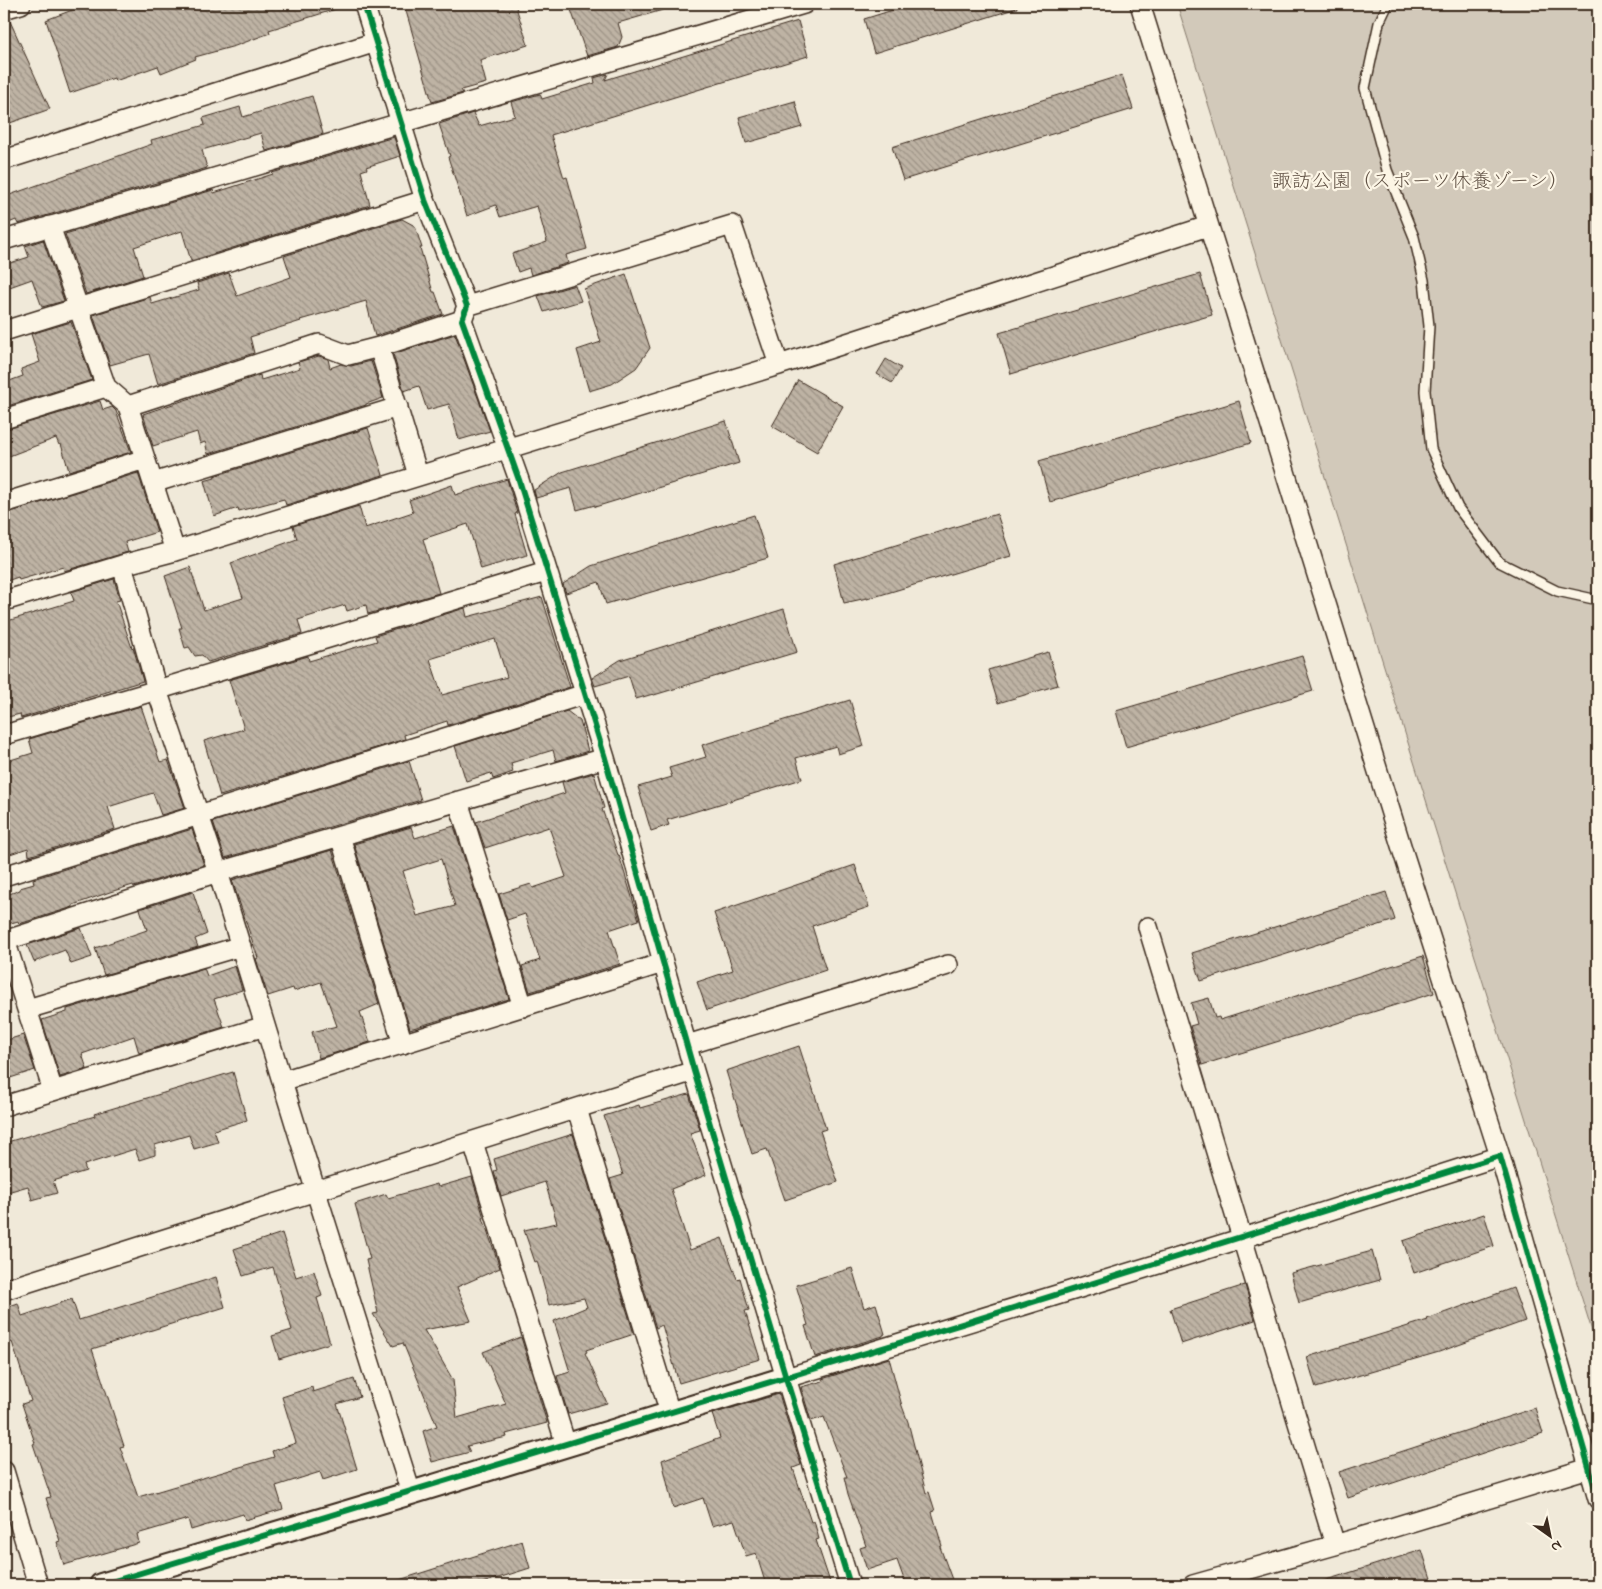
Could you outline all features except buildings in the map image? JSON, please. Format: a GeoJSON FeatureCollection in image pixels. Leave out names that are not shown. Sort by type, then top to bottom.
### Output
{"type":"FeatureCollection","features":[{"type":"Feature","properties":{"kind":"street"},"geometry":{"type":"LineString","coordinates":[[4,10],[22,4]]}},
{"type":"Feature","properties":{"kind":"street"},"geometry":{"type":"LineString","coordinates":[[364,4],[425,200],[519,480],[605,758],[694,1071],[850,1585]]}},
{"type":"Feature","properties":{"kind":"street"},"geometry":{"type":"LineString","coordinates":[[4,240],[804,4]]}},
{"type":"Feature","properties":{"kind":"street"},"geometry":{"type":"LineString","coordinates":[[1140,4],[1400,843],[1500,1156],[1598,1499]]}},
{"type":"Feature","properties":{"kind":"street"},"geometry":{"type":"LineString","coordinates":[[4,160],[376,42]]}},
{"type":"Feature","properties":{"kind":"street"},"geometry":{"type":"LineString","coordinates":[[4,331],[425,200]]}},
{"type":"Feature","properties":{"kind":"street"},"geometry":{"type":"LineString","coordinates":[[128,406],[319,344],[348,355],[379,347],[464,313],[732,225],[778,365]]}},
{"type":"Feature","properties":{"kind":"street"},"geometry":{"type":"LineString","coordinates":[[50,226],[106,387],[128,406],[174,551]]}},
{"type":"Feature","properties":{"kind":"street"},"geometry":{"type":"LineString","coordinates":[[4,601],[174,551],[778,365],[1208,226]]}},
{"type":"Feature","properties":{"kind":"street"},"geometry":{"type":"LineString","coordinates":[[379,347],[418,475]]}},
{"type":"Feature","properties":{"kind":"street"},"geometry":{"type":"LineString","coordinates":[[4,419],[106,387]]}},
{"type":"Feature","properties":{"kind":"street"},"geometry":{"type":"LineString","coordinates":[[153,483],[398,407]]}},
{"type":"Feature","properties":{"kind":"street"},"geometry":{"type":"LineString","coordinates":[[4,503],[145,458]]}},
{"type":"Feature","properties":{"kind":"street"},"geometry":{"type":"LineString","coordinates":[[122,565],[157,690],[218,872],[411,1493]]}},
{"type":"Feature","properties":{"kind":"street"},"geometry":{"type":"LineString","coordinates":[[4,734],[157,690],[546,572]]}},
{"type":"Feature","properties":{"kind":"street"},"geometry":{"type":"LineString","coordinates":[[4,876],[585,694]]}},
{"type":"Feature","properties":{"kind":"street"},"geometry":{"type":"LineString","coordinates":[[53,1091],[4,940],[218,872],[605,758]]}},
{"type":"Feature","properties":{"kind":"street"},"geometry":{"type":"LineString","coordinates":[[458,801],[522,1007]]}},
{"type":"Feature","properties":{"kind":"street"},"geometry":{"type":"LineString","coordinates":[[340,836],[403,1044]]}},
{"type":"Feature","properties":{"kind":"street"},"geometry":{"type":"LineString","coordinates":[[1148,927],[1335,1545]]}},
{"type":"Feature","properties":{"kind":"street"},"geometry":{"type":"LineString","coordinates":[[27,1010],[241,946]]}},
{"type":"Feature","properties":{"kind":"street"},"geometry":{"type":"LineString","coordinates":[[282,1082],[663,962]]}},
{"type":"Feature","properties":{"kind":"street"},"geometry":{"type":"LineString","coordinates":[[687,1045],[948,965]]}},
{"type":"Feature","properties":{"kind":"street"},"geometry":{"type":"LineString","coordinates":[[4,1106],[265,1026]]}},
{"type":"Feature","properties":{"kind":"street"},"geometry":{"type":"LineString","coordinates":[[4,1290],[694,1071]]}},
{"type":"Feature","properties":{"kind":"street"},"geometry":{"type":"LineString","coordinates":[[577,1108],[670,1413]]}},
{"type":"Feature","properties":{"kind":"street"},"geometry":{"type":"LineString","coordinates":[[473,1142],[566,1445]]}},
{"type":"Feature","properties":{"kind":"street"},"geometry":{"type":"LineString","coordinates":[[101,1585],[411,1493],[1242,1238],[1500,1156]]}},
{"type":"Feature","properties":{"kind":"street"},"geometry":{"type":"LineString","coordinates":[[1193,1585],[1335,1545],[1589,1468]]}},
{"type":"Feature","properties":{"kind":"street"},"geometry":{"type":"LineString","coordinates":[[4,1471],[38,1585]]}},
{"type":"Feature","properties":{"kind":"lane"},"geometry":{"type":"LineString","coordinates":[[1388,4],[1379,23],[1365,88],[1387,170],[1414,237],[1424,280],[1429,326],[1425,391],[1431,450],[1458,508],[1499,562],[1557,591],[1598,600]]}},
{"type":"Feature","properties":{"kind":"green space","name":"諏訪公園（スポーツ休養ゾーン）"},"geometry":{"type":"Polygon","coordinates":[[[1177,4],[1598,4],[1598,1350],[1177,4]]]}},
{"type":"Feature","properties":{"kind":"cycle path"},"geometry":{"type":"LineString","coordinates":[[364,4],[425,200],[467,306],[462,320],[519,480],[605,758],[694,1071],[850,1585]]}},
{"type":"Feature","properties":{"kind":"cycle path"},"geometry":{"type":"LineString","coordinates":[[101,1585],[801,1374],[1500,1156],[1598,1499]]}}]}
